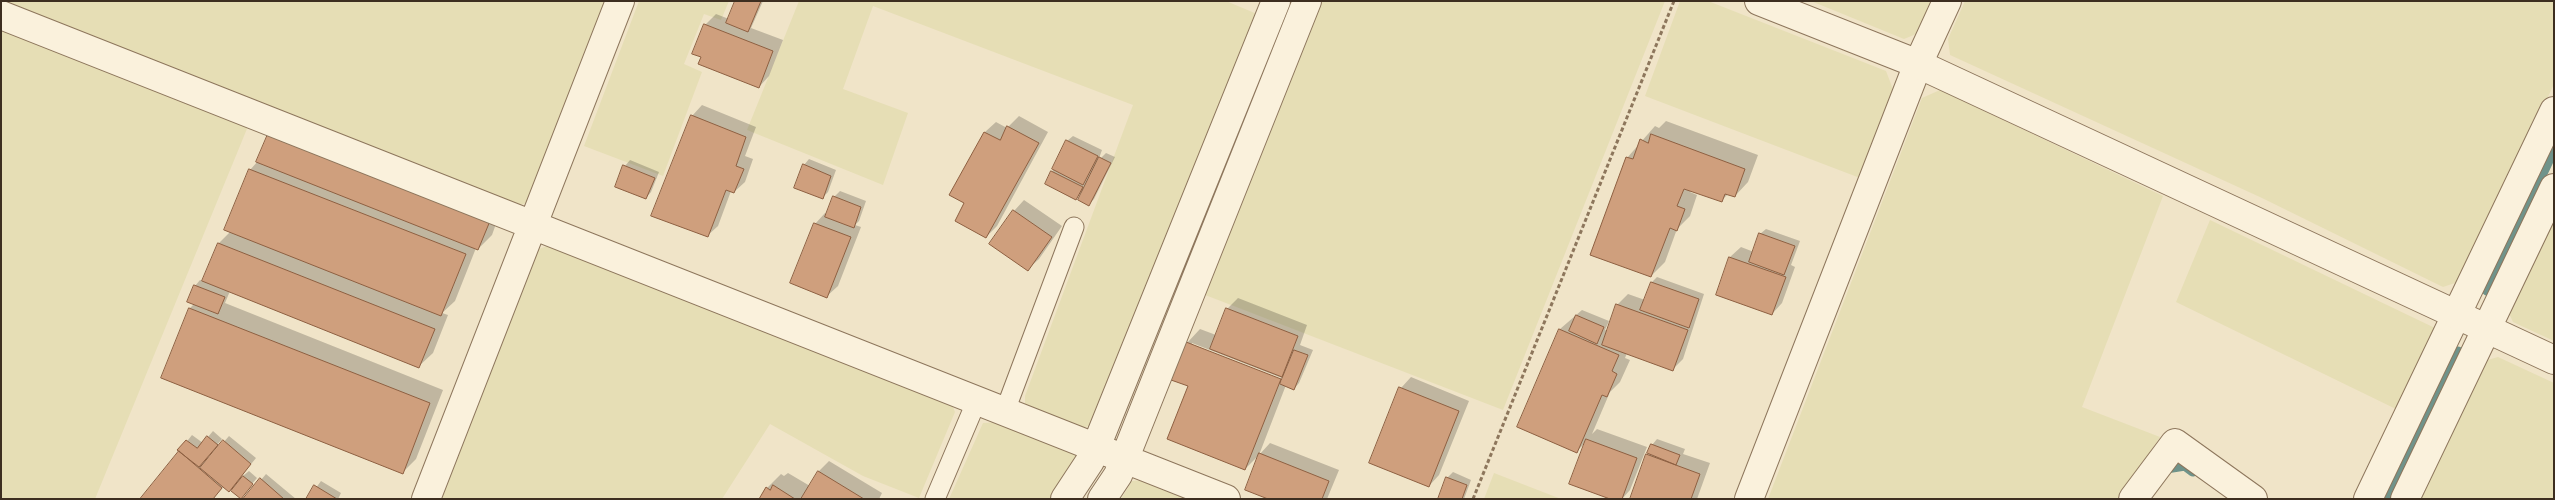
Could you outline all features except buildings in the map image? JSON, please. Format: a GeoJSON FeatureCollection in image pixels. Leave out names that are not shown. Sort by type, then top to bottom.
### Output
{"type":"FeatureCollection","features":[{"type":"Feature","properties":{"kind":"street"},"geometry":{"type":"LineString","coordinates":[[426,499],[620,1]]}},
{"type":"Feature","properties":{"kind":"street"},"geometry":{"type":"LineString","coordinates":[[1065,499],[1090,462],[1276,1]]}},
{"type":"Feature","properties":{"kind":"street"},"geometry":{"type":"LineString","coordinates":[[1102,499],[1118,475],[1125,458],[1306,1]]}},
{"type":"Feature","properties":{"kind":"street"},"geometry":{"type":"LineString","coordinates":[[1758,1],[1918,64],[2554,360]]}},
{"type":"Feature","properties":{"kind":"street"},"geometry":{"type":"LineString","coordinates":[[1749,499],[1918,64],[1947,1]]}},
{"type":"Feature","properties":{"kind":"street"},"geometry":{"type":"LineString","coordinates":[[1,15],[1226,499]]}},
{"type":"Feature","properties":{"kind":"street"},"geometry":{"type":"LineString","coordinates":[[2368,499],[2554,110]]}},
{"type":"Feature","properties":{"kind":"street"},"geometry":{"type":"LineString","coordinates":[[2405,499],[2554,188]]}},
{"type":"Feature","properties":{"kind":"street"},"geometry":{"type":"LineString","coordinates":[[2133,499],[2175,443],[2253,499]]}},
{"type":"Feature","properties":{"kind":"lane"},"geometry":{"type":"LineString","coordinates":[[1005,412],[1074,226]]}},
{"type":"Feature","properties":{"kind":"lane"},"geometry":{"type":"LineString","coordinates":[[935,499],[977,400]]}},
{"type":"Feature","properties":{"kind":"path"},"geometry":{"type":"LineString","coordinates":[[1473,499],[1674,1]]}},
{"type":"Feature","properties":{"kind":"shaded area"},"geometry":{"type":"Polygon","coordinates":[[[1,1],[607,1],[527,203],[512,207],[1,8],[1,1]]]}},
{"type":"Feature","properties":{"kind":"shaded area"},"geometry":{"type":"Polygon","coordinates":[[[639,1],[729,1],[721,20],[704,14],[684,64],[702,72],[663,176],[584,146],[639,1]]]}},
{"type":"Feature","properties":{"kind":"shaded area"},"geometry":{"type":"Polygon","coordinates":[[[799,1],[1226,1],[1257,14],[1096,424],[1081,428],[1025,404],[1025,396],[1133,105],[873,6],[843,89],[908,113],[883,185],[747,130],[799,1]]]}},
{"type":"Feature","properties":{"kind":"shaded area"},"geometry":{"type":"Polygon","coordinates":[[[1314,1],[1665,1],[1503,410],[1200,293],[1314,1]]]}},
{"type":"Feature","properties":{"kind":"shaded area"},"geometry":{"type":"Polygon","coordinates":[[[1680,1],[1708,1],[1886,71],[1894,92],[1860,178],[1645,96],[1680,1]]]}},
{"type":"Feature","properties":{"kind":"shaded area"},"geometry":{"type":"Polygon","coordinates":[[[1811,1],[1935,1],[1921,32],[1904,39],[1811,1]]]}},
{"type":"Feature","properties":{"kind":"shaded area"},"geometry":{"type":"Polygon","coordinates":[[[1965,1],[2554,1],[2554,84],[2461,281],[2443,287],[2262,198],[1950,55],[1948,39],[1965,1]]]}},
{"type":"Feature","properties":{"kind":"shaded area"},"geometry":{"type":"Polygon","coordinates":[[[1,23],[251,119],[95,499],[1,499],[1,23]]]}},
{"type":"Feature","properties":{"kind":"shaded area"},"geometry":{"type":"Polygon","coordinates":[[[1940,90],[2163,196],[2082,407],[2160,437],[2118,499],[1768,499],[1922,98],[1940,90]]]}},
{"type":"Feature","properties":{"kind":"shaded area"},"geometry":{"type":"Polygon","coordinates":[[[2554,210],[2554,341],[2513,322],[2507,309],[2554,210]]]}},
{"type":"Feature","properties":{"kind":"shaded area"},"geometry":{"type":"Polygon","coordinates":[[[2210,220],[2437,329],[2400,411],[2176,302],[2210,220]]]}},
{"type":"Feature","properties":{"kind":"shaded area"},"geometry":{"type":"Polygon","coordinates":[[[550,245],[950,400],[955,412],[919,498],[863,476],[770,424],[722,499],[440,499],[536,250],[550,245]]]}},
{"type":"Feature","properties":{"kind":"shaded area"},"geometry":{"type":"Polygon","coordinates":[[[2498,357],[2554,383],[2554,499],[2418,499],[2484,361],[2498,357]]]}},
{"type":"Feature","properties":{"kind":"shaded area"},"geometry":{"type":"Polygon","coordinates":[[[1000,422],[1082,454],[1052,499],[949,499],[983,423],[1000,422]]]}},
{"type":"Feature","properties":{"kind":"shaded area"},"geometry":{"type":"Polygon","coordinates":[[[1494,473],[1561,499],[1484,499],[1494,473]]]}},
{"type":"Feature","properties":{"kind":"shaded area"},"geometry":{"type":"Polygon","coordinates":[[[1143,480],[1191,499],[1121,499],[1132,481],[1143,480]]]}},
{"type":"Feature","properties":{"kind":"waterway"},"geometry":{"type":"LineString","coordinates":[[2487,290],[2554,148]]}},
{"type":"Feature","properties":{"kind":"waterway"},"geometry":{"type":"LineString","coordinates":[[2389,499],[2458,352]]}},
{"type":"Feature","properties":{"kind":"waterway"},"geometry":{"type":"LineString","coordinates":[[2162,473],[2166,468],[2185,465],[2193,471]]}}]}
